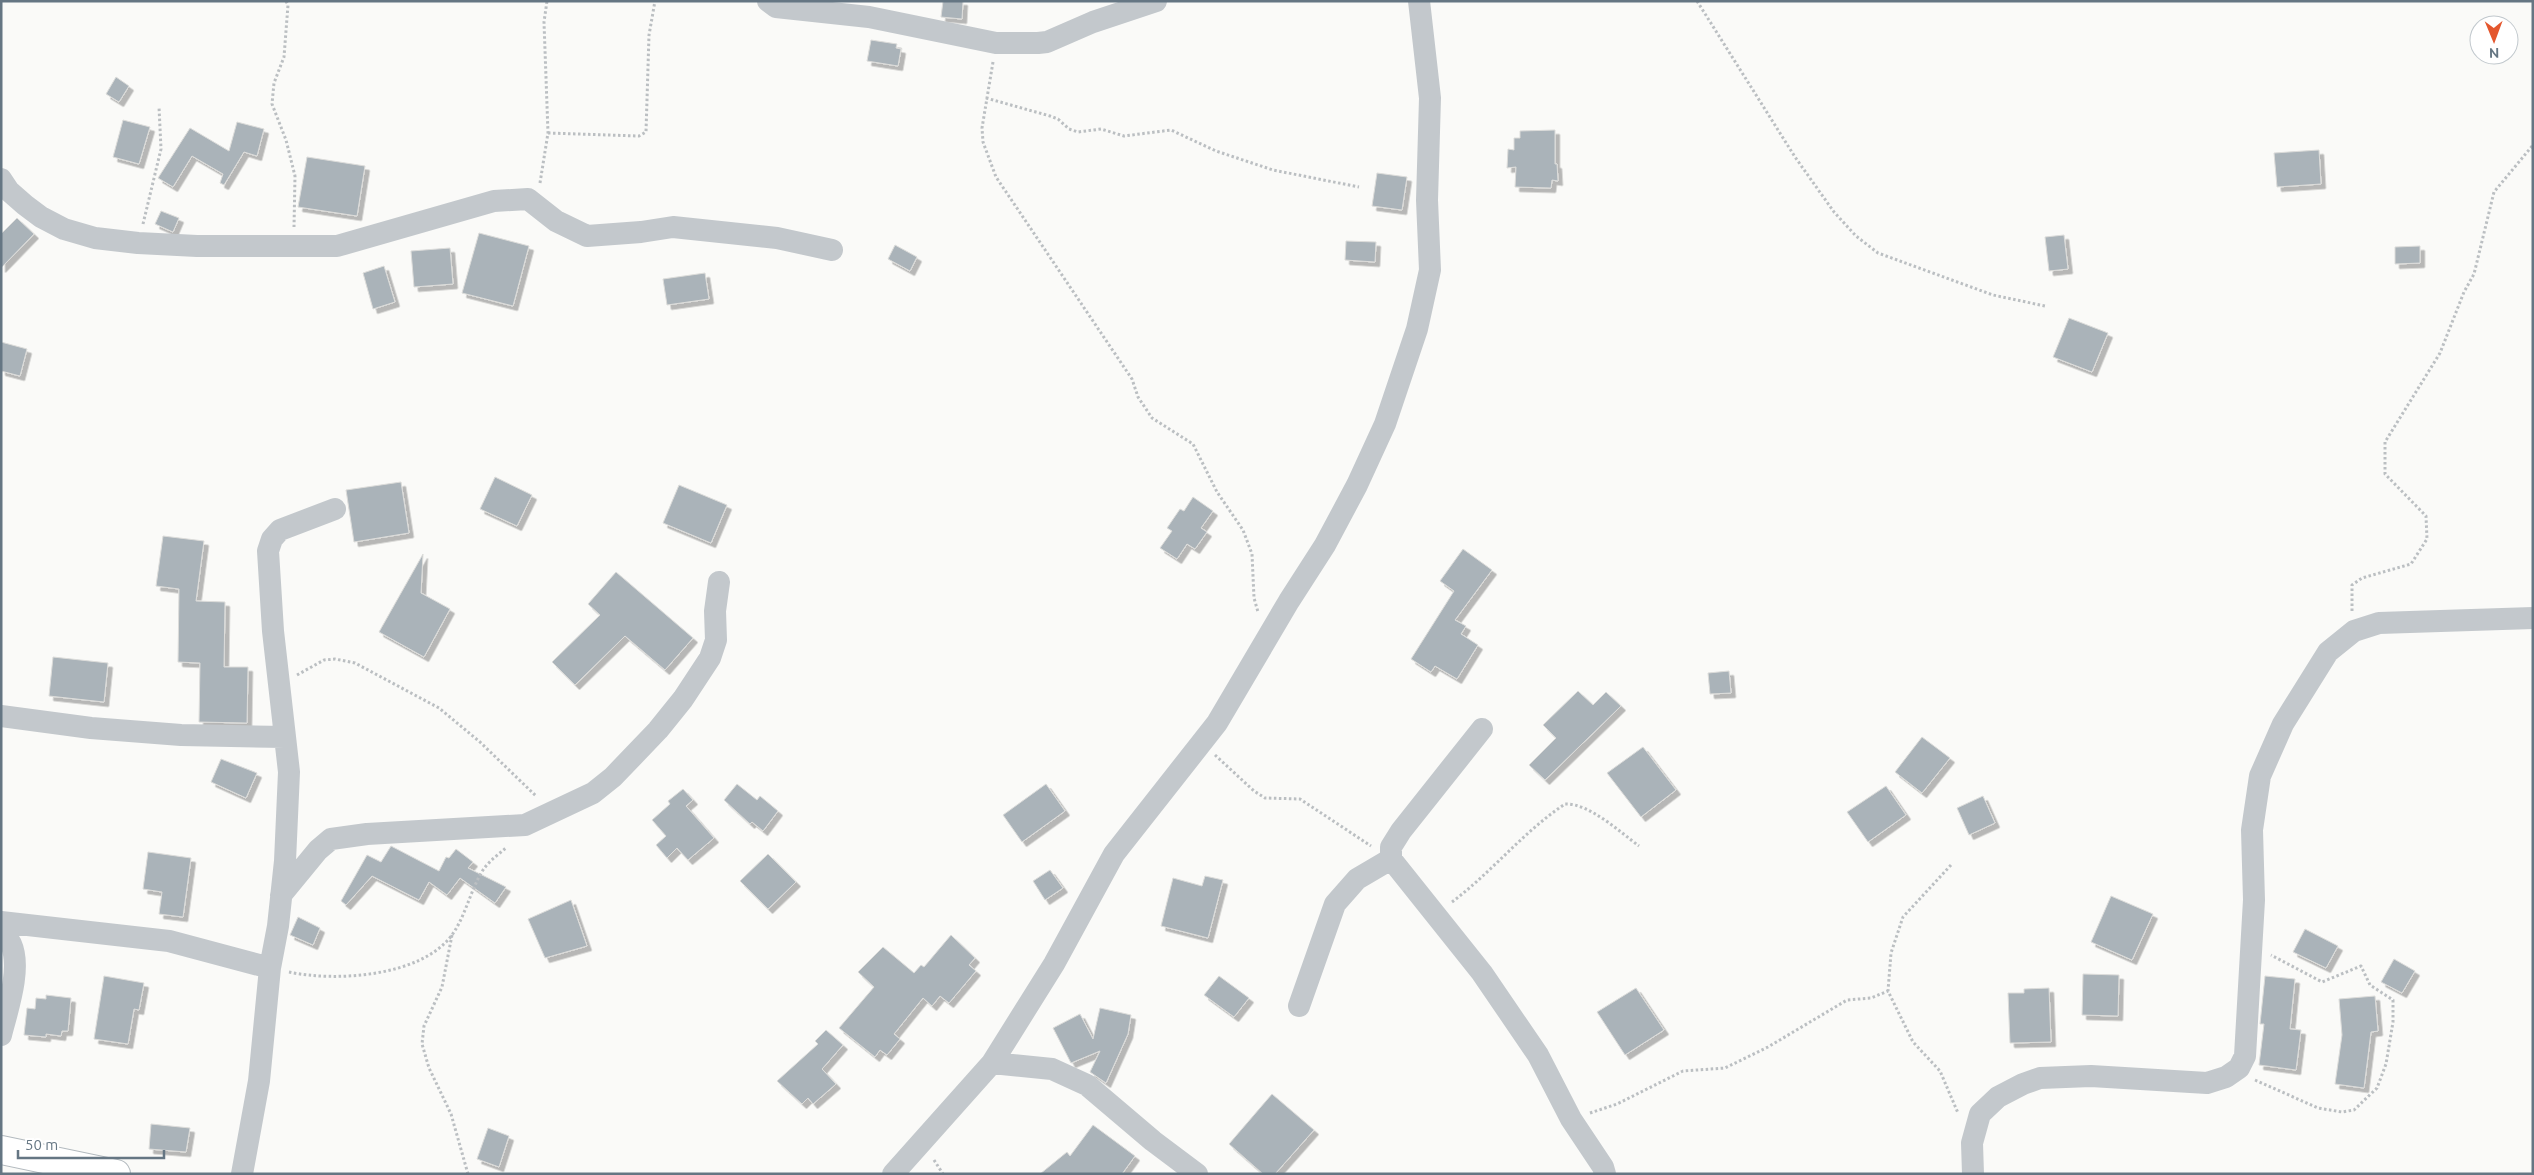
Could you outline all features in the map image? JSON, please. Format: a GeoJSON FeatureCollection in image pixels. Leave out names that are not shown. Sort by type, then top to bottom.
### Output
{"type":"FeatureCollection","features":[{"type":"Feature","properties":{"kind":"street"},"geometry":{"type":"LineString","coordinates":[[768,1],[776,7],[869,17],[996,43],[1047,42],[1093,22],[1156,1]]}},
{"type":"Feature","properties":{"kind":"street"},"geometry":{"type":"LineString","coordinates":[[893,1174],[992,1063],[1019,1023],[1054,964],[1114,854],[1201,740],[1217,723],[1325,545],[1357,485],[1385,424],[1417,329],[1430,270],[1427,200],[1430,98],[1419,1]]}},
{"type":"Feature","properties":{"kind":"street"},"geometry":{"type":"LineString","coordinates":[[1,179],[9,191],[25,205],[41,217],[64,229],[95,238],[138,243],[294,248],[337,246],[494,202],[528,199],[556,221],[587,236],[641,232],[673,227],[759,236],[832,250]]}},
{"type":"Feature","properties":{"kind":"street"},"geometry":{"type":"LineString","coordinates":[[242,1174],[260,1081],[270,968],[281,895],[289,772],[268,571],[268,551],[272,539],[280,530],[335,509]]}},
{"type":"Feature","properties":{"kind":"street"},"geometry":{"type":"LineString","coordinates":[[281,895],[318,850],[331,839],[367,834],[526,825],[554,814],[593,793],[613,777],[658,730],[683,700],[710,658],[716,640],[715,611],[719,582]]}},
{"type":"Feature","properties":{"kind":"street"},"geometry":{"type":"LineString","coordinates":[[1972,1174],[1972,1143],[1980,1114],[1998,1098],[2023,1084],[2040,1078],[2091,1076],[2207,1084],[2226,1077],[2238,1068],[2246,1056],[2254,900],[2252,830],[2260,776],[2282,724],[2328,652],[2354,631],[2379,623],[2533,618]]}},
{"type":"Feature","properties":{"kind":"street"},"geometry":{"type":"LineString","coordinates":[[1,716],[91,728],[181,736],[285,737]]}},
{"type":"Feature","properties":{"kind":"street"},"geometry":{"type":"LineString","coordinates":[[1482,729],[1401,831],[1391,847],[1390,859],[1482,973],[1538,1054],[1571,1119],[1606,1174]]}},
{"type":"Feature","properties":{"kind":"street"},"geometry":{"type":"LineString","coordinates":[[1299,1006],[1335,904],[1357,879],[1390,859]]}},
{"type":"Feature","properties":{"kind":"street"},"geometry":{"type":"LineString","coordinates":[[1,922],[169,941],[270,968]]}},
{"type":"Feature","properties":{"kind":"street"},"geometry":{"type":"LineString","coordinates":[[1,932],[11,944],[14,962],[13,982],[1,1035]]}},
{"type":"Feature","properties":{"kind":"street"},"geometry":{"type":"LineString","coordinates":[[992,1063],[1052,1070],[1087,1085],[1197,1174]]}},
{"type":"Feature","properties":{"kind":"street"},"geometry":{"type":"LineString","coordinates":[[1,1150],[116,1174]]}},
{"type":"Feature","properties":{"kind":"path"},"geometry":{"type":"LineString","coordinates":[[286,1],[288,5],[284,57],[274,82],[272,104],[286,140],[295,176],[294,248]]}},
{"type":"Feature","properties":{"kind":"path"},"geometry":{"type":"LineString","coordinates":[[528,199],[540,186],[548,133],[544,22],[547,1]]}},
{"type":"Feature","properties":{"kind":"path"},"geometry":{"type":"LineString","coordinates":[[548,133],[639,136],[646,132],[649,35],[655,1]]}},
{"type":"Feature","properties":{"kind":"path"},"geometry":{"type":"LineString","coordinates":[[1696,1],[1795,157],[1834,212],[1856,236],[1886,257],[1993,295],[2045,306]]}},
{"type":"Feature","properties":{"kind":"path"},"geometry":{"type":"LineString","coordinates":[[996,43],[982,128],[983,142],[996,177],[1132,379],[1138,396],[1152,418],[1193,444],[1217,492],[1249,541],[1261,648]]}},
{"type":"Feature","properties":{"kind":"path"},"geometry":{"type":"LineString","coordinates":[[986,98],[1058,118],[1069,129],[1078,132],[1101,128],[1124,136],[1171,130],[1216,151],[1273,170],[1359,187]]}},
{"type":"Feature","properties":{"kind":"path"},"geometry":{"type":"LineString","coordinates":[[138,243],[160,160],[162,136],[159,107]]}},
{"type":"Feature","properties":{"kind":"path"},"geometry":{"type":"LineString","coordinates":[[2354,631],[2351,608],[2352,585],[2362,578],[2411,564],[2427,539],[2426,516],[2385,474],[2385,442],[2440,353],[2464,292],[2474,274],[2494,192],[2533,145]]}},
{"type":"Feature","properties":{"kind":"path"},"geometry":{"type":"LineString","coordinates":[[279,684],[324,660],[335,659],[355,663],[439,708],[480,742],[554,814]]}},
{"type":"Feature","properties":{"kind":"path"},"geometry":{"type":"LineString","coordinates":[[1201,740],[1232,774],[1254,792],[1265,798],[1300,800],[1390,859]]}},
{"type":"Feature","properties":{"kind":"path"},"geometry":{"type":"LineString","coordinates":[[1435,914],[1470,889],[1512,847],[1565,804],[1575,804],[1605,821],[1639,846]]}},
{"type":"Feature","properties":{"kind":"path"},"geometry":{"type":"LineString","coordinates":[[270,968],[307,976],[368,975],[402,968],[440,949],[452,935],[468,907],[484,869],[526,825]]}},
{"type":"Feature","properties":{"kind":"path"},"geometry":{"type":"LineString","coordinates":[[1951,865],[1903,917],[1891,952],[1888,991],[1913,1042],[1940,1071],[1972,1143]]}},
{"type":"Feature","properties":{"kind":"path"},"geometry":{"type":"LineString","coordinates":[[452,935],[442,987],[424,1026],[422,1044],[429,1068],[451,1114],[468,1174]]}},
{"type":"Feature","properties":{"kind":"path"},"geometry":{"type":"LineString","coordinates":[[2238,1068],[2260,1084],[2318,1108],[2342,1112],[2354,1110],[2378,1088],[2386,1064],[2393,1022],[2393,1000],[2370,985],[2361,966],[2322,982],[2252,945]]}},
{"type":"Feature","properties":{"kind":"path"},"geometry":{"type":"LineString","coordinates":[[1571,1119],[1617,1104],[1683,1071],[1725,1068],[1768,1047],[1848,1000],[1871,998],[1888,991]]}},
{"type":"Feature","properties":{"kind":"building"},"geometry":{"type":"Polygon","coordinates":[[[943,1],[963,1],[962,19],[941,17],[943,1]]]}},
{"type":"Feature","properties":{"kind":"building"},"geometry":{"type":"Polygon","coordinates":[[[871,40],[897,44],[896,48],[901,49],[898,66],[867,61],[871,40]]]}},
{"type":"Feature","properties":{"kind":"building"},"geometry":{"type":"Polygon","coordinates":[[[116,77],[129,86],[119,102],[106,94],[116,77]]]}},
{"type":"Feature","properties":{"kind":"building"},"geometry":{"type":"Polygon","coordinates":[[[123,120],[150,127],[139,164],[113,157],[123,120]]]}},
{"type":"Feature","properties":{"kind":"building"},"geometry":{"type":"Polygon","coordinates":[[[237,122],[264,129],[257,156],[244,152],[224,185],[220,183],[223,174],[192,156],[173,187],[158,178],[190,128],[229,151],[237,122]]]}},
{"type":"Feature","properties":{"kind":"building"},"geometry":{"type":"Polygon","coordinates":[[[1555,130],[1555,164],[1557,164],[1558,181],[1552,180],[1551,188],[1515,187],[1516,167],[1507,168],[1508,149],[1514,150],[1514,138],[1520,138],[1520,131],[1555,130]]]}},
{"type":"Feature","properties":{"kind":"building"},"geometry":{"type":"Polygon","coordinates":[[[2319,150],[2321,184],[2277,187],[2274,153],[2319,150]]]}},
{"type":"Feature","properties":{"kind":"building"},"geometry":{"type":"Polygon","coordinates":[[[307,157],[365,166],[357,216],[298,207],[307,157]]]}},
{"type":"Feature","properties":{"kind":"building"},"geometry":{"type":"Polygon","coordinates":[[[1377,173],[1407,177],[1402,210],[1372,206],[1377,173]]]}},
{"type":"Feature","properties":{"kind":"building"},"geometry":{"type":"Polygon","coordinates":[[[161,211],[179,218],[173,232],[155,224],[161,211]]]}},
{"type":"Feature","properties":{"kind":"building"},"geometry":{"type":"Polygon","coordinates":[[[17,218],[34,234],[1,268],[1,234],[17,218]]]}},
{"type":"Feature","properties":{"kind":"building"},"geometry":{"type":"Polygon","coordinates":[[[479,233],[529,246],[513,306],[462,293],[479,233]]]}},
{"type":"Feature","properties":{"kind":"building"},"geometry":{"type":"Polygon","coordinates":[[[2064,235],[2068,269],[2049,271],[2045,237],[2064,235]]]}},
{"type":"Feature","properties":{"kind":"building"},"geometry":{"type":"Polygon","coordinates":[[[1346,241],[1376,242],[1375,262],[1345,260],[1346,241]]]}},
{"type":"Feature","properties":{"kind":"building"},"geometry":{"type":"Polygon","coordinates":[[[895,245],[917,257],[910,271],[888,259],[895,245]]]}},
{"type":"Feature","properties":{"kind":"building"},"geometry":{"type":"Polygon","coordinates":[[[2420,246],[2420,263],[2395,264],[2395,247],[2420,246]]]}},
{"type":"Feature","properties":{"kind":"building"},"geometry":{"type":"Polygon","coordinates":[[[450,248],[453,284],[414,287],[411,251],[450,248]]]}},
{"type":"Feature","properties":{"kind":"building"},"geometry":{"type":"Polygon","coordinates":[[[384,266],[395,302],[373,309],[363,273],[384,266]]]}},
{"type":"Feature","properties":{"kind":"building"},"geometry":{"type":"Polygon","coordinates":[[[705,273],[709,299],[667,305],[663,279],[705,273]]]}},
{"type":"Feature","properties":{"kind":"building"},"geometry":{"type":"Polygon","coordinates":[[[2069,318],[2108,333],[2092,372],[2053,357],[2069,318]]]}},
{"type":"Feature","properties":{"kind":"building"},"geometry":{"type":"Polygon","coordinates":[[[1,342],[27,349],[20,376],[1,371],[1,342]]]}},
{"type":"Feature","properties":{"kind":"building"},"geometry":{"type":"Polygon","coordinates":[[[495,477],[532,495],[517,526],[480,509],[495,477]]]}},
{"type":"Feature","properties":{"kind":"building"},"geometry":{"type":"Polygon","coordinates":[[[401,482],[409,533],[354,542],[346,490],[401,482]]]}},
{"type":"Feature","properties":{"kind":"building"},"geometry":{"type":"Polygon","coordinates":[[[679,485],[727,505],[711,543],[663,523],[679,485]]]}},
{"type":"Feature","properties":{"kind":"building"},"geometry":{"type":"Polygon","coordinates":[[[1193,497],[1213,511],[1201,528],[1207,532],[1195,549],[1187,544],[1177,559],[1160,548],[1172,531],[1167,528],[1180,509],[1184,511],[1193,497]]]}},
{"type":"Feature","properties":{"kind":"building"},"geometry":{"type":"Polygon","coordinates":[[[163,536],[204,541],[196,601],[225,602],[224,667],[248,667],[247,723],[199,722],[200,663],[178,662],[179,589],[156,586],[163,536]]]}},
{"type":"Feature","properties":{"kind":"building"},"geometry":{"type":"Polygon","coordinates":[[[1463,549],[1492,570],[1455,620],[1466,626],[1461,634],[1478,645],[1457,679],[1435,666],[1431,672],[1411,659],[1454,591],[1440,581],[1463,549]]]}},
{"type":"Feature","properties":{"kind":"building"},"geometry":{"type":"Polygon","coordinates":[[[423,554],[421,593],[450,609],[424,657],[379,632],[423,554]]]}},
{"type":"Feature","properties":{"kind":"building"},"geometry":{"type":"Polygon","coordinates":[[[616,572],[693,638],[665,670],[625,636],[575,685],[552,662],[600,615],[588,604],[616,572]]]}},
{"type":"Feature","properties":{"kind":"building"},"geometry":{"type":"Polygon","coordinates":[[[53,657],[108,663],[104,702],[49,696],[53,657]]]}},
{"type":"Feature","properties":{"kind":"building"},"geometry":{"type":"Polygon","coordinates":[[[1729,671],[1731,693],[1710,694],[1708,673],[1729,671]]]}},
{"type":"Feature","properties":{"kind":"building"},"geometry":{"type":"Polygon","coordinates":[[[1578,691],[1593,705],[1606,692],[1621,706],[1545,780],[1529,765],[1556,738],[1543,725],[1578,691]]]}},
{"type":"Feature","properties":{"kind":"building"},"geometry":{"type":"Polygon","coordinates":[[[1922,737],[1950,758],[1922,793],[1895,772],[1922,737]]]}},
{"type":"Feature","properties":{"kind":"building"},"geometry":{"type":"Polygon","coordinates":[[[1643,747],[1676,790],[1641,817],[1607,773],[1643,747]]]}},
{"type":"Feature","properties":{"kind":"building"},"geometry":{"type":"Polygon","coordinates":[[[221,759],[257,773],[246,798],[211,782],[221,759]]]}},
{"type":"Feature","properties":{"kind":"building"},"geometry":{"type":"Polygon","coordinates":[[[737,784],[757,800],[760,796],[778,811],[763,831],[752,822],[750,824],[724,800],[737,784]]]}},
{"type":"Feature","properties":{"kind":"building"},"geometry":{"type":"Polygon","coordinates":[[[1046,784],[1065,811],[1022,842],[1003,815],[1046,784]]]}},
{"type":"Feature","properties":{"kind":"building"},"geometry":{"type":"Polygon","coordinates":[[[1886,786],[1906,815],[1868,842],[1847,812],[1886,786]]]}},
{"type":"Feature","properties":{"kind":"building"},"geometry":{"type":"Polygon","coordinates":[[[683,789],[693,800],[686,806],[714,838],[688,860],[677,848],[667,858],[656,845],[666,836],[652,820],[670,804],[668,801],[683,789]]]}},
{"type":"Feature","properties":{"kind":"building"},"geometry":{"type":"Polygon","coordinates":[[[1983,796],[1995,823],[1969,835],[1957,808],[1983,796]]]}},
{"type":"Feature","properties":{"kind":"building"},"geometry":{"type":"Polygon","coordinates":[[[391,846],[439,871],[446,857],[449,858],[456,849],[473,862],[468,868],[506,887],[495,903],[460,878],[447,895],[429,882],[419,900],[372,876],[346,905],[341,901],[367,855],[381,862],[391,846]]]}},
{"type":"Feature","properties":{"kind":"building"},"geometry":{"type":"Polygon","coordinates":[[[148,852],[191,858],[183,917],[159,914],[162,892],[143,889],[148,852]]]}},
{"type":"Feature","properties":{"kind":"building"},"geometry":{"type":"Polygon","coordinates":[[[768,854],[796,882],[768,909],[740,881],[768,854]]]}},
{"type":"Feature","properties":{"kind":"building"},"geometry":{"type":"Polygon","coordinates":[[[1050,870],[1063,888],[1045,900],[1033,881],[1050,870]]]}},
{"type":"Feature","properties":{"kind":"building"},"geometry":{"type":"Polygon","coordinates":[[[1205,876],[1223,880],[1208,938],[1161,926],[1173,878],[1202,886],[1205,876]]]}},
{"type":"Feature","properties":{"kind":"building"},"geometry":{"type":"Polygon","coordinates":[[[2111,896],[2153,914],[2132,960],[2091,942],[2111,896]]]}},
{"type":"Feature","properties":{"kind":"building"},"geometry":{"type":"Polygon","coordinates":[[[571,900],[587,946],[545,958],[528,919],[571,900]]]}},
{"type":"Feature","properties":{"kind":"building"},"geometry":{"type":"Polygon","coordinates":[[[298,917],[320,928],[313,945],[290,935],[298,917]]]}},
{"type":"Feature","properties":{"kind":"building"},"geometry":{"type":"Polygon","coordinates":[[[2305,929],[2338,946],[2326,968],[2293,952],[2305,929]]]}},
{"type":"Feature","properties":{"kind":"building"},"geometry":{"type":"Polygon","coordinates":[[[951,935],[975,958],[969,965],[976,971],[949,1003],[940,996],[932,1006],[923,998],[894,1034],[900,1039],[887,1055],[880,1050],[875,1057],[839,1028],[874,987],[858,972],[883,947],[914,973],[921,965],[924,967],[951,935]]]}},
{"type":"Feature","properties":{"kind":"building"},"geometry":{"type":"Polygon","coordinates":[[[2394,959],[2415,971],[2402,993],[2381,982],[2394,959]]]}},
{"type":"Feature","properties":{"kind":"building"},"geometry":{"type":"Polygon","coordinates":[[[2083,974],[2119,975],[2118,1016],[2082,1015],[2083,974]]]}},
{"type":"Feature","properties":{"kind":"building"},"geometry":{"type":"Polygon","coordinates":[[[104,976],[144,983],[139,1010],[134,1009],[128,1044],[94,1039],[104,976]]]}},
{"type":"Feature","properties":{"kind":"building"},"geometry":{"type":"Polygon","coordinates":[[[1219,976],[1249,998],[1234,1017],[1204,995],[1219,976]]]}},
{"type":"Feature","properties":{"kind":"building"},"geometry":{"type":"Polygon","coordinates":[[[2265,976],[2295,979],[2290,1029],[2301,1030],[2296,1070],[2259,1065],[2264,1024],[2260,1024],[2265,976]]]}},
{"type":"Feature","properties":{"kind":"building"},"geometry":{"type":"Polygon","coordinates":[[[1636,988],[1664,1030],[1625,1055],[1597,1012],[1636,988]]]}},
{"type":"Feature","properties":{"kind":"building"},"geometry":{"type":"Polygon","coordinates":[[[2049,988],[2051,1042],[2010,1043],[2008,993],[2024,993],[2024,989],[2049,988]]]}},
{"type":"Feature","properties":{"kind":"building"},"geometry":{"type":"Polygon","coordinates":[[[46,995],[71,998],[68,1031],[62,1031],[61,1036],[46,1034],[46,1037],[24,1035],[27,1008],[35,1009],[36,998],[46,999],[46,995]]]}},
{"type":"Feature","properties":{"kind":"building"},"geometry":{"type":"Polygon","coordinates":[[[2375,996],[2378,1031],[2371,1032],[2364,1088],[2335,1084],[2342,1035],[2339,999],[2375,996]]]}},
{"type":"Feature","properties":{"kind":"building"},"geometry":{"type":"Polygon","coordinates":[[[1100,1008],[1131,1015],[1128,1034],[1106,1083],[1090,1072],[1100,1051],[1071,1063],[1053,1028],[1080,1014],[1093,1039],[1100,1008]]]}},
{"type":"Feature","properties":{"kind":"building"},"geometry":{"type":"Polygon","coordinates":[[[826,1030],[843,1045],[822,1069],[836,1084],[813,1104],[808,1098],[802,1104],[777,1081],[818,1044],[815,1041],[826,1030]]]}},
{"type":"Feature","properties":{"kind":"building"},"geometry":{"type":"Polygon","coordinates":[[[1272,1094],[1314,1130],[1275,1174],[1263,1174],[1229,1144],[1272,1094]]]}},
{"type":"Feature","properties":{"kind":"building"},"geometry":{"type":"Polygon","coordinates":[[[151,1124],[190,1128],[186,1152],[149,1149],[151,1124]]]}},
{"type":"Feature","properties":{"kind":"building"},"geometry":{"type":"Polygon","coordinates":[[[1093,1125],[1135,1156],[1122,1174],[1040,1174],[1067,1152],[1070,1156],[1093,1125]]]}},
{"type":"Feature","properties":{"kind":"building"},"geometry":{"type":"Polygon","coordinates":[[[488,1128],[509,1136],[499,1167],[477,1159],[488,1128]]]}}]}
